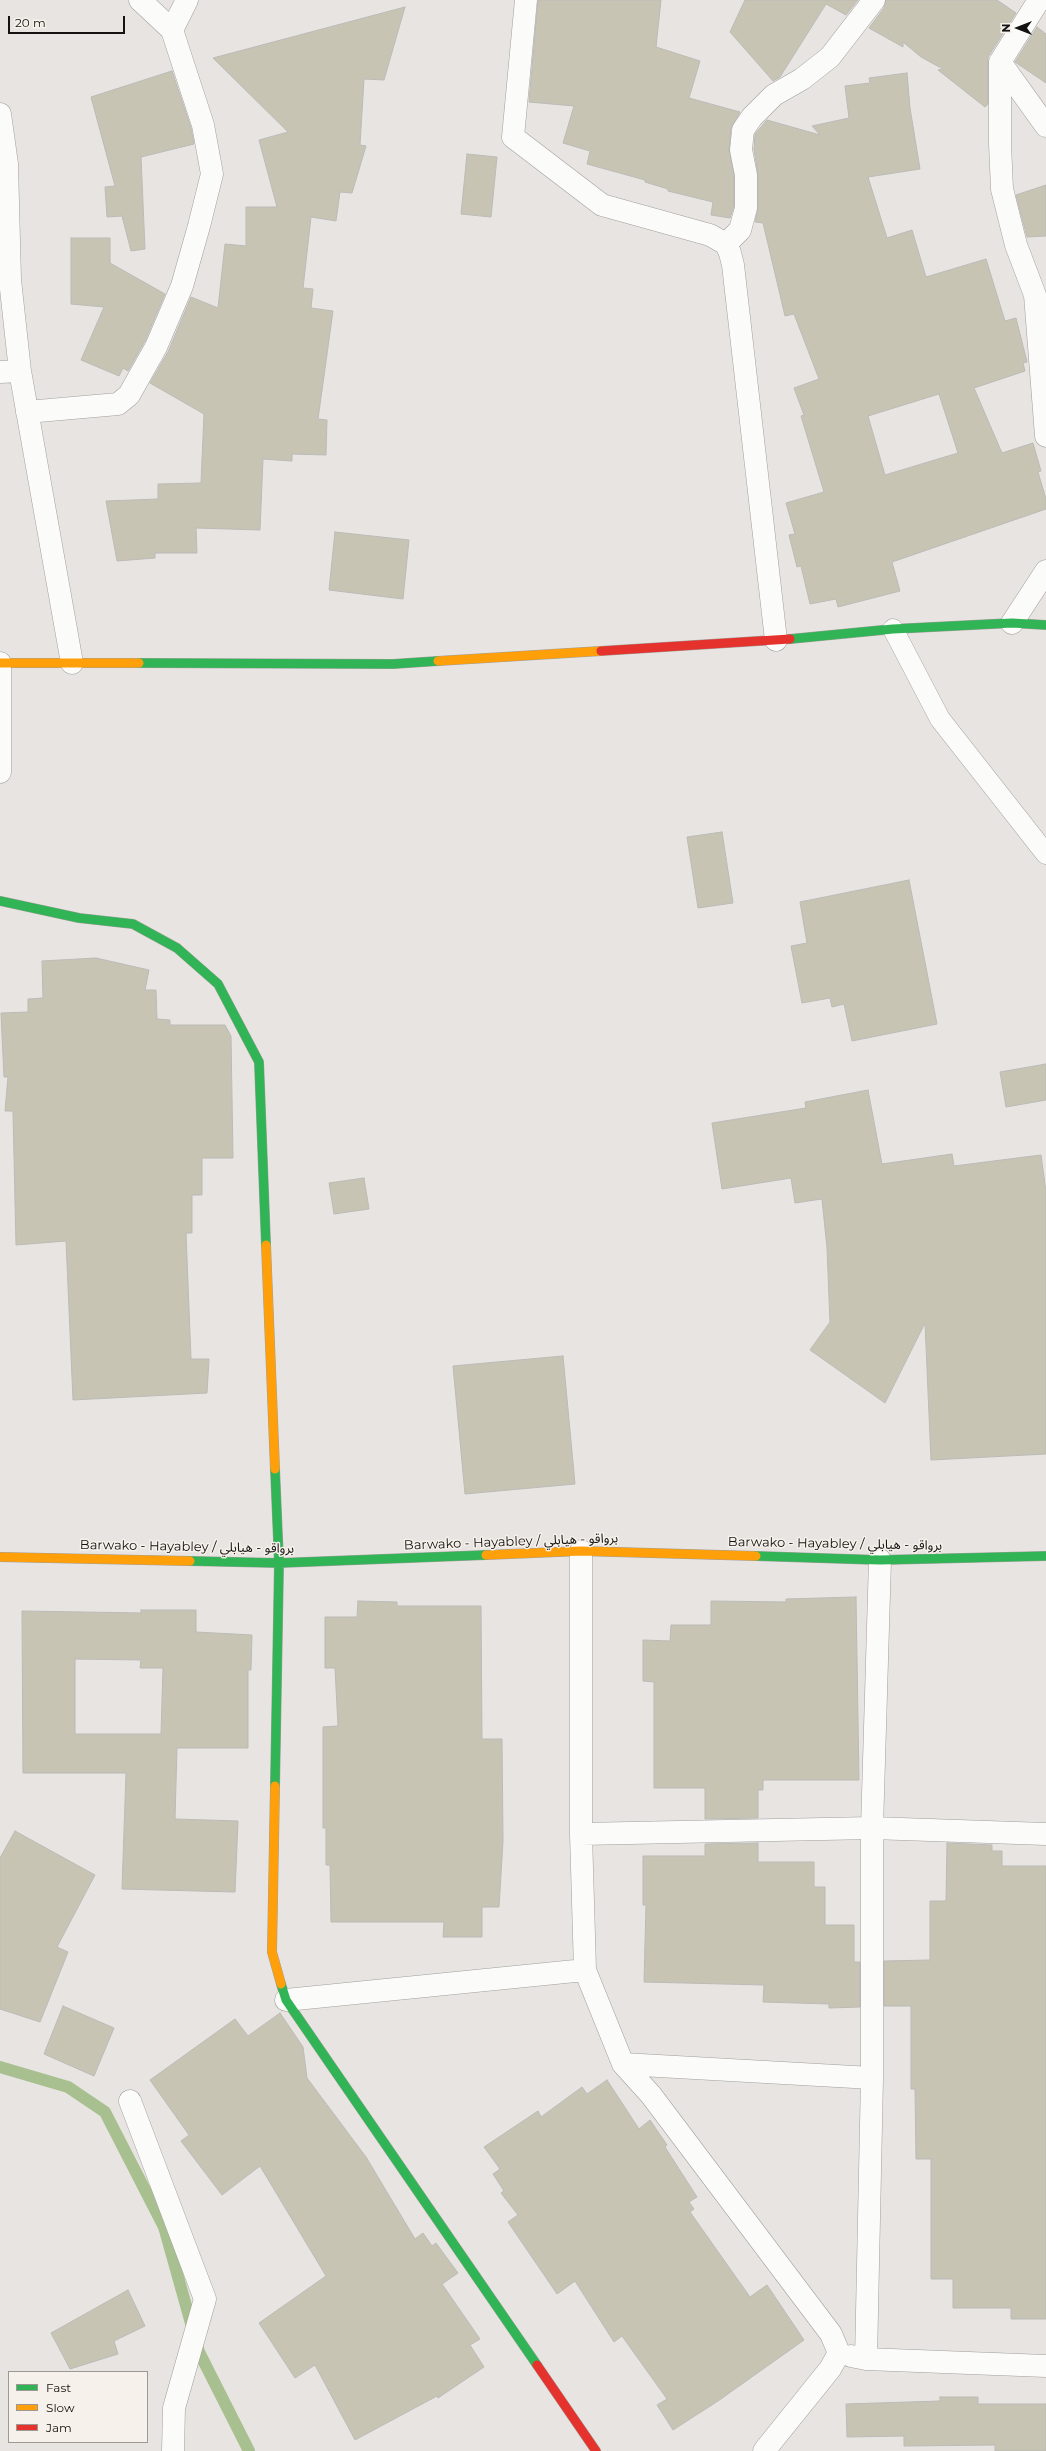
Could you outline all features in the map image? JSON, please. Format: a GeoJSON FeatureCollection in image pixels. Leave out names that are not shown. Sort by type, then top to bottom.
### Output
{"type":"FeatureCollection","features":[{"type":"Feature","properties":{"kind":"street"},"geometry":{"type":"LineString","coordinates":[[27,412],[118,404],[129,395],[156,347],[182,286],[212,174],[203,125],[172,30],[140,0]]}},
{"type":"Feature","properties":{"kind":"street"},"geometry":{"type":"LineString","coordinates":[[172,30],[187,0]]}},
{"type":"Feature","properties":{"kind":"street"},"geometry":{"type":"LineString","coordinates":[[526,0],[513,137],[602,205],[710,235],[726,244],[734,265],[776,640]]}},
{"type":"Feature","properties":{"kind":"street"},"geometry":{"type":"LineString","coordinates":[[726,244],[740,230],[746,208],[746,175],[741,150],[743,130],[752,117],[774,95],[802,79],[830,57],[874,0]]}},
{"type":"Feature","properties":{"kind":"street"},"geometry":{"type":"LineString","coordinates":[[1039,0],[1000,62],[1002,189],[1016,245],[1035,295],[1046,436]]}},
{"type":"Feature","properties":{"kind":"street"},"geometry":{"type":"LineString","coordinates":[[1000,62],[1046,126]]}},
{"type":"Feature","properties":{"kind":"street"},"geometry":{"type":"LineString","coordinates":[[0,114],[7,164],[10,280],[10,372],[27,412],[72,663]]}},
{"type":"Feature","properties":{"kind":"street"},"geometry":{"type":"LineString","coordinates":[[1012,623],[1046,571]]}},
{"type":"Feature","properties":{"kind":"street"},"geometry":{"type":"LineString","coordinates":[[0,772],[0,663],[394,664],[776,640],[893,629],[1012,623],[1046,625]]}},
{"type":"Feature","properties":{"kind":"street"},"geometry":{"type":"LineString","coordinates":[[0,901],[79,918],[133,924],[177,948],[218,984],[259,1062],[279,1563],[272,1952],[286,2000],[596,2451]]}},
{"type":"Feature","properties":{"kind":"street"},"geometry":{"type":"LineString","coordinates":[[581,1551],[581,1834],[585,1970],[623,2064],[651,2095],[826,2328],[839,2353],[866,2359],[1046,2366]]}},
{"type":"Feature","properties":{"kind":"street","name":"Barwako - Hayabley / برواقو - هيابلي"},"geometry":{"type":"LineString","coordinates":[[0,1557],[279,1563],[581,1551],[880,1560],[1046,1556]]}},
{"type":"Feature","properties":{"kind":"street"},"geometry":{"type":"LineString","coordinates":[[866,2359],[872,2078],[872,1828],[880,1560]]}},
{"type":"Feature","properties":{"kind":"street"},"geometry":{"type":"LineString","coordinates":[[581,1834],[872,1828],[1046,1834]]}},
{"type":"Feature","properties":{"kind":"street"},"geometry":{"type":"LineString","coordinates":[[286,2000],[585,1970]]}},
{"type":"Feature","properties":{"kind":"street"},"geometry":{"type":"LineString","coordinates":[[623,2064],[872,2078]]}},
{"type":"Feature","properties":{"kind":"street"},"geometry":{"type":"LineString","coordinates":[[130,2101],[205,2299],[174,2408],[172,2451]]}},
{"type":"Feature","properties":{"kind":"street"},"geometry":{"type":"LineString","coordinates":[[764,2451],[830,2369],[839,2353]]}},
{"type":"Feature","properties":{"kind":"lane"},"geometry":{"type":"LineString","coordinates":[[893,629],[940,719],[1046,854]]}},
{"type":"Feature","properties":{"kind":"building"},"geometry":{"type":"Polygon","coordinates":[[[538,0],[661,0],[656,47],[700,61],[689,98],[740,112],[731,128],[729,149],[734,176],[734,206],[730,218],[711,215],[713,202],[668,191],[668,189],[645,182],[645,180],[587,164],[590,151],[563,143],[574,106],[529,102],[538,0]]]}},
{"type":"Feature","properties":{"kind":"building"},"geometry":{"type":"Polygon","coordinates":[[[745,0],[858,0],[846,15],[826,4],[780,77],[773,81],[730,32],[745,0]]]}},
{"type":"Feature","properties":{"kind":"building"},"geometry":{"type":"Polygon","coordinates":[[[886,0],[997,0],[1016,13],[988,57],[988,104],[985,107],[938,70],[943,69],[921,57],[903,42],[903,47],[869,28],[884,8],[886,0]]]}},
{"type":"Feature","properties":{"kind":"building"},"geometry":{"type":"Polygon","coordinates":[[[405,7],[384,80],[364,79],[360,145],[366,146],[352,193],[340,192],[336,221],[311,217],[303,288],[313,289],[311,308],[333,311],[318,419],[327,420],[326,455],[292,454],[292,461],[263,459],[260,530],[196,528],[197,553],[155,553],[155,558],[117,561],[106,501],[158,499],[158,484],[201,483],[204,414],[150,383],[168,352],[191,297],[218,308],[225,244],[246,246],[246,207],[277,207],[259,140],[288,132],[213,58],[405,7]]]}},
{"type":"Feature","properties":{"kind":"building"},"geometry":{"type":"Polygon","coordinates":[[[1037,27],[1046,34],[1046,83],[1015,62],[1037,27]]]}},
{"type":"Feature","properties":{"kind":"building"},"geometry":{"type":"Polygon","coordinates":[[[172,71],[191,128],[194,144],[141,157],[145,249],[131,251],[122,216],[107,217],[105,187],[115,186],[91,97],[172,71]]]}},
{"type":"Feature","properties":{"kind":"building"},"geometry":{"type":"Polygon","coordinates":[[[907,73],[910,108],[920,169],[868,177],[887,238],[912,230],[926,277],[986,259],[1005,321],[1016,318],[1027,362],[1023,363],[1025,371],[974,388],[1002,453],[1033,443],[1041,471],[1038,472],[1046,499],[1046,509],[892,562],[900,591],[838,607],[836,599],[810,604],[801,566],[797,567],[789,535],[795,534],[786,503],[824,492],[801,416],[804,415],[794,388],[819,379],[794,314],[785,316],[763,223],[755,222],[758,208],[758,175],[754,149],[755,134],[767,120],[820,135],[812,126],[849,118],[845,86],[870,83],[869,78],[907,73]],[[939,394],[868,416],[885,475],[958,453],[939,394]]]}},
{"type":"Feature","properties":{"kind":"building"},"geometry":{"type":"Polygon","coordinates":[[[467,154],[497,157],[491,217],[461,214],[467,154]]]}},
{"type":"Feature","properties":{"kind":"building"},"geometry":{"type":"Polygon","coordinates":[[[1046,185],[1046,236],[1027,237],[1016,195],[1046,185]]]}},
{"type":"Feature","properties":{"kind":"building"},"geometry":{"type":"Polygon","coordinates":[[[71,238],[110,238],[110,263],[165,294],[145,341],[128,371],[123,368],[119,376],[81,360],[104,307],[71,304],[71,238]]]}},
{"type":"Feature","properties":{"kind":"building"},"geometry":{"type":"Polygon","coordinates":[[[335,532],[409,540],[403,599],[329,590],[335,532]]]}},
{"type":"Feature","properties":{"kind":"building"},"geometry":{"type":"Polygon","coordinates":[[[722,832],[733,903],[698,908],[687,837],[722,832]]]}},
{"type":"Feature","properties":{"kind":"building"},"geometry":{"type":"Polygon","coordinates":[[[909,880],[937,1024],[852,1041],[844,1004],[832,1007],[830,998],[802,1003],[791,946],[807,943],[800,902],[909,880]]]}},
{"type":"Feature","properties":{"kind":"building"},"geometry":{"type":"Polygon","coordinates":[[[96,958],[149,970],[145,990],[156,990],[157,1019],[170,1020],[170,1025],[225,1025],[231,1036],[233,1158],[202,1158],[202,1195],[192,1195],[192,1233],[186,1233],[191,1359],[209,1359],[207,1393],[73,1400],[66,1241],[16,1245],[13,1111],[5,1111],[8,1077],[4,1077],[1,1013],[28,1012],[28,999],[43,998],[42,961],[96,958]]]}},
{"type":"Feature","properties":{"kind":"building"},"geometry":{"type":"Polygon","coordinates":[[[1046,1064],[1046,1100],[1006,1107],[1000,1072],[1046,1064]]]}},
{"type":"Feature","properties":{"kind":"building"},"geometry":{"type":"Polygon","coordinates":[[[868,1090],[882,1164],[952,1154],[954,1166],[1041,1155],[1046,1192],[1046,1454],[931,1460],[925,1323],[885,1403],[810,1350],[830,1322],[827,1248],[822,1199],[795,1203],[791,1178],[722,1189],[712,1123],[806,1108],[805,1102],[868,1090]]]}},
{"type":"Feature","properties":{"kind":"building"},"geometry":{"type":"Polygon","coordinates":[[[364,1178],[369,1209],[334,1214],[329,1183],[364,1178]]]}},
{"type":"Feature","properties":{"kind":"building"},"geometry":{"type":"Polygon","coordinates":[[[563,1356],[575,1484],[465,1494],[453,1366],[563,1356]]]}},
{"type":"Feature","properties":{"kind":"building"},"geometry":{"type":"Polygon","coordinates":[[[856,1597],[859,1780],[763,1780],[763,1790],[758,1790],[758,1818],[705,1819],[705,1788],[654,1788],[654,1682],[643,1681],[643,1640],[670,1641],[671,1625],[711,1625],[711,1601],[786,1602],[786,1599],[856,1597]]]}},
{"type":"Feature","properties":{"kind":"building"},"geometry":{"type":"Polygon","coordinates":[[[358,1601],[397,1602],[397,1606],[481,1606],[482,1739],[502,1739],[503,1841],[499,1907],[482,1907],[482,1937],[443,1937],[444,1922],[331,1922],[330,1865],[326,1865],[326,1828],[323,1828],[323,1727],[338,1726],[335,1668],[325,1668],[325,1617],[357,1617],[358,1601]]]}},
{"type":"Feature","properties":{"kind":"building"},"geometry":{"type":"Polygon","coordinates":[[[141,1610],[196,1610],[196,1632],[252,1635],[251,1670],[248,1670],[248,1748],[177,1748],[175,1819],[238,1821],[235,1892],[122,1889],[126,1773],[23,1773],[22,1611],[141,1613],[141,1610]],[[75,1659],[75,1734],[161,1734],[163,1668],[140,1668],[141,1660],[75,1659]]]}},
{"type":"Feature","properties":{"kind":"building"},"geometry":{"type":"Polygon","coordinates":[[[15,1831],[95,1875],[57,1947],[68,1952],[40,2022],[0,2009],[0,1858],[15,1831]]]}},
{"type":"Feature","properties":{"kind":"building"},"geometry":{"type":"Polygon","coordinates":[[[758,1843],[758,1862],[814,1862],[814,1887],[825,1887],[825,1925],[854,1925],[854,1962],[860,1962],[860,2007],[829,2008],[829,2004],[763,2002],[764,1985],[644,1982],[646,1905],[643,1905],[643,1856],[705,1856],[705,1844],[758,1843]]]}},
{"type":"Feature","properties":{"kind":"building"},"geometry":{"type":"Polygon","coordinates":[[[947,1843],[992,1845],[992,1851],[1002,1851],[1002,1866],[1046,1866],[1046,2319],[1011,2319],[1011,2308],[953,2308],[953,2279],[931,2279],[931,2159],[916,2159],[915,2089],[911,2089],[911,2006],[884,2006],[884,1961],[930,1960],[930,1901],[946,1901],[947,1843]]]}},
{"type":"Feature","properties":{"kind":"building"},"geometry":{"type":"Polygon","coordinates":[[[63,2006],[114,2028],[94,2076],[44,2054],[63,2006]]]}},
{"type":"Feature","properties":{"kind":"building"},"geometry":{"type":"Polygon","coordinates":[[[280,2013],[303,2047],[307,2078],[366,2157],[415,2239],[423,2233],[432,2246],[436,2243],[458,2273],[442,2284],[480,2339],[470,2345],[484,2367],[438,2398],[437,2396],[355,2440],[315,2365],[295,2378],[259,2323],[326,2276],[260,2166],[222,2195],[181,2141],[189,2135],[150,2080],[235,2019],[248,2036],[280,2013]]]}},
{"type":"Feature","properties":{"kind":"building"},"geometry":{"type":"Polygon","coordinates":[[[607,2080],[639,2129],[650,2120],[667,2145],[665,2147],[697,2197],[689,2202],[694,2209],[690,2212],[750,2297],[767,2285],[804,2340],[718,2401],[673,2430],[657,2405],[667,2399],[622,2336],[614,2342],[575,2281],[557,2294],[508,2222],[518,2215],[501,2193],[504,2191],[493,2174],[500,2169],[484,2147],[538,2111],[541,2117],[582,2087],[587,2094],[607,2080]]]}},
{"type":"Feature","properties":{"kind":"building"},"geometry":{"type":"Polygon","coordinates":[[[128,2290],[145,2326],[114,2341],[118,2354],[70,2369],[51,2333],[128,2290]]]}},
{"type":"Feature","properties":{"kind":"building"},"geometry":{"type":"Polygon","coordinates":[[[940,2397],[978,2397],[978,2404],[1046,2404],[1046,2451],[995,2451],[995,2445],[904,2446],[904,2436],[847,2437],[846,2404],[940,2401],[940,2397]]]}},
{"type":"Feature","properties":{"kind":"waterway"},"geometry":{"type":"LineString","coordinates":[[0,2067],[68,2087],[105,2112],[164,2227],[199,2352],[249,2451]]}},
{"type":"Feature","properties":{"kind":"traffic: fast"},"geometry":{"type":"LineString","coordinates":[[790,639],[893,629],[1012,623],[1046,625]]}},
{"type":"Feature","properties":{"kind":"traffic: fast"},"geometry":{"type":"LineString","coordinates":[[139,663],[393,664],[438,661]]}},
{"type":"Feature","properties":{"kind":"traffic: fast"},"geometry":{"type":"LineString","coordinates":[[0,901],[79,918],[133,924],[177,948],[218,984],[259,1062],[266,1245]]}},
{"type":"Feature","properties":{"kind":"traffic: fast"},"geometry":{"type":"LineString","coordinates":[[275,1469],[279,1563],[275,1786]]}},
{"type":"Feature","properties":{"kind":"traffic: fast"},"geometry":{"type":"LineString","coordinates":[[190,1561],[279,1563],[486,1555]]}},
{"type":"Feature","properties":{"kind":"traffic: fast"},"geometry":{"type":"LineString","coordinates":[[756,1556],[880,1560],[1046,1556]]}},
{"type":"Feature","properties":{"kind":"traffic: fast"},"geometry":{"type":"LineString","coordinates":[[281,1984],[286,2000],[537,2365]]}},
{"type":"Feature","properties":{"kind":"traffic: slow"},"geometry":{"type":"LineString","coordinates":[[438,661],[601,651]]}},
{"type":"Feature","properties":{"kind":"traffic: slow"},"geometry":{"type":"LineString","coordinates":[[0,663],[139,663]]}},
{"type":"Feature","properties":{"kind":"traffic: slow"},"geometry":{"type":"LineString","coordinates":[[266,1245],[275,1469]]}},
{"type":"Feature","properties":{"kind":"traffic: slow"},"geometry":{"type":"LineString","coordinates":[[486,1555],[581,1551],[756,1556]]}},
{"type":"Feature","properties":{"kind":"traffic: slow"},"geometry":{"type":"LineString","coordinates":[[0,1557],[190,1561]]}},
{"type":"Feature","properties":{"kind":"traffic: slow"},"geometry":{"type":"LineString","coordinates":[[275,1786],[272,1952],[281,1984]]}},
{"type":"Feature","properties":{"kind":"traffic: jam"},"geometry":{"type":"LineString","coordinates":[[601,651],[790,639]]}},
{"type":"Feature","properties":{"kind":"traffic: jam"},"geometry":{"type":"LineString","coordinates":[[537,2365],[596,2451]]}}]}
